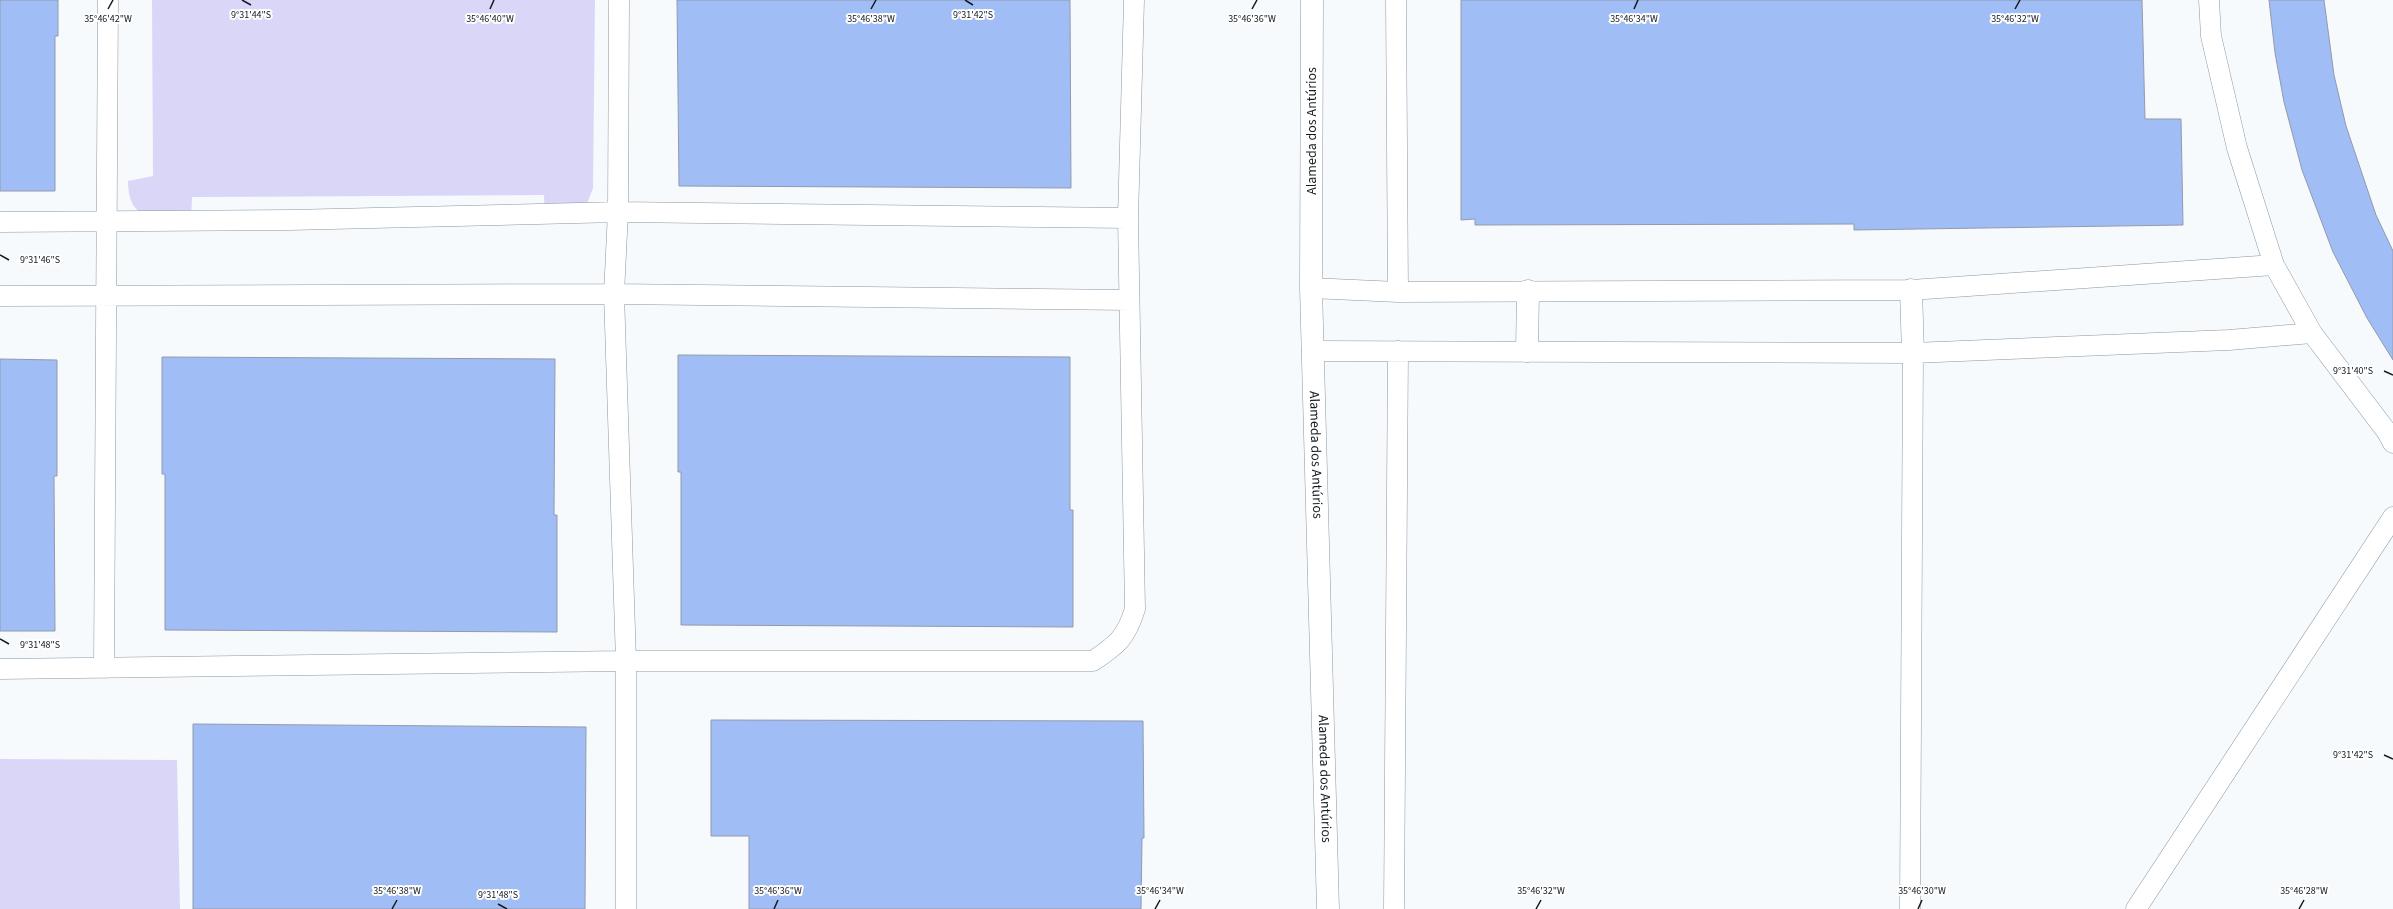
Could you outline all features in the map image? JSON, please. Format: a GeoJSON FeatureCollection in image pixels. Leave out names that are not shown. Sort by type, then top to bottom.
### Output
{"type":"FeatureCollection","features":[{"type":"Feature","properties":{"kind":"street","name":"Alameda dos Antúrios"},"geometry":{"type":"LineString","coordinates":[[1312,0],[1312,351],[1328,909]]}},
{"type":"Feature","properties":{"kind":"street"},"geometry":{"type":"LineString","coordinates":[[1911,290],[1913,353]]}},
{"type":"Feature","properties":{"kind":"street"},"geometry":{"type":"LineString","coordinates":[[1527,351],[1528,291]]}},
{"type":"Feature","properties":{"kind":"lane"},"geometry":{"type":"LineString","coordinates":[[104,668],[108,0]]}},
{"type":"Feature","properties":{"kind":"lane"},"geometry":{"type":"LineString","coordinates":[[619,0],[618,212],[614,294],[626,661],[626,909]]}},
{"type":"Feature","properties":{"kind":"lane"},"geometry":{"type":"LineString","coordinates":[[0,669],[626,661],[1093,661],[1115,646],[1129,627],[1135,609],[1128,218],[1134,0]]}},
{"type":"Feature","properties":{"kind":"lane"},"geometry":{"type":"LineString","coordinates":[[1396,0],[1398,292]]}},
{"type":"Feature","properties":{"kind":"lane"},"geometry":{"type":"LineString","coordinates":[[2209,0],[2211,36],[2237,148],[2274,265],[2312,333],[2387,432],[2393,443]]}},
{"type":"Feature","properties":{"kind":"lane"},"geometry":{"type":"LineString","coordinates":[[0,222],[106,220],[290,220],[618,212],[1128,218]]}},
{"type":"Feature","properties":{"kind":"lane"},"geometry":{"type":"LineString","coordinates":[[1311,288],[1398,292],[1911,290],[2274,265]]}},
{"type":"Feature","properties":{"kind":"lane"},"geometry":{"type":"LineString","coordinates":[[0,296],[614,294],[1129,300]]}},
{"type":"Feature","properties":{"kind":"lane"},"geometry":{"type":"LineString","coordinates":[[1312,351],[1913,353],[2229,340],[2312,333]]}},
{"type":"Feature","properties":{"kind":"lane"},"geometry":{"type":"LineString","coordinates":[[1394,909],[1398,351]]}},
{"type":"Feature","properties":{"kind":"lane"},"geometry":{"type":"LineString","coordinates":[[1910,909],[1913,353]]}},
{"type":"Feature","properties":{"kind":"lane"},"geometry":{"type":"LineString","coordinates":[[2136,909],[2393,516]]}},
{"type":"Feature","properties":{"kind":"shaded area"},"geometry":{"type":"Polygon","coordinates":[[[152,0],[595,0],[593,188],[585,209],[545,219],[544,195],[192,197],[191,223],[167,221],[147,216],[139,212],[133,205],[129,195],[128,181],[153,176],[152,0]]]}},
{"type":"Feature","properties":{"kind":"shaded area"},"geometry":{"type":"Polygon","coordinates":[[[0,759],[177,760],[180,909],[0,909],[0,759]]]}},
{"type":"Feature","properties":{"kind":"building"},"geometry":{"type":"Polygon","coordinates":[[[0,0],[58,0],[58,36],[55,36],[55,191],[0,191],[0,0]]]}},
{"type":"Feature","properties":{"kind":"building"},"geometry":{"type":"Polygon","coordinates":[[[677,0],[1070,0],[1071,188],[679,186],[677,0]]]}},
{"type":"Feature","properties":{"kind":"building"},"geometry":{"type":"Polygon","coordinates":[[[1461,0],[2142,0],[2145,119],[2181,119],[2183,225],[1854,230],[1854,224],[1475,225],[1475,219],[1461,220],[1461,0]]]}},
{"type":"Feature","properties":{"kind":"building"},"geometry":{"type":"Polygon","coordinates":[[[2269,0],[2324,0],[2334,75],[2346,126],[2376,215],[2393,251],[2393,360],[2367,318],[2333,252],[2302,170],[2284,102],[2275,53],[2269,0]]]}},
{"type":"Feature","properties":{"kind":"building"},"geometry":{"type":"Polygon","coordinates":[[[678,355],[1070,357],[1070,510],[1073,510],[1073,627],[681,625],[681,472],[678,472],[678,355]]]}},
{"type":"Feature","properties":{"kind":"building"},"geometry":{"type":"Polygon","coordinates":[[[162,357],[555,359],[554,515],[557,515],[557,632],[165,630],[165,474],[162,474],[162,357]]]}},
{"type":"Feature","properties":{"kind":"building"},"geometry":{"type":"Polygon","coordinates":[[[0,359],[57,360],[57,476],[54,476],[55,631],[0,631],[0,359]]]}},
{"type":"Feature","properties":{"kind":"building"},"geometry":{"type":"Polygon","coordinates":[[[711,720],[1143,721],[1144,838],[1142,838],[1141,909],[749,909],[749,836],[711,836],[711,720]]]}},
{"type":"Feature","properties":{"kind":"building"},"geometry":{"type":"Polygon","coordinates":[[[193,724],[586,727],[585,909],[193,909],[193,724]]]}}]}
